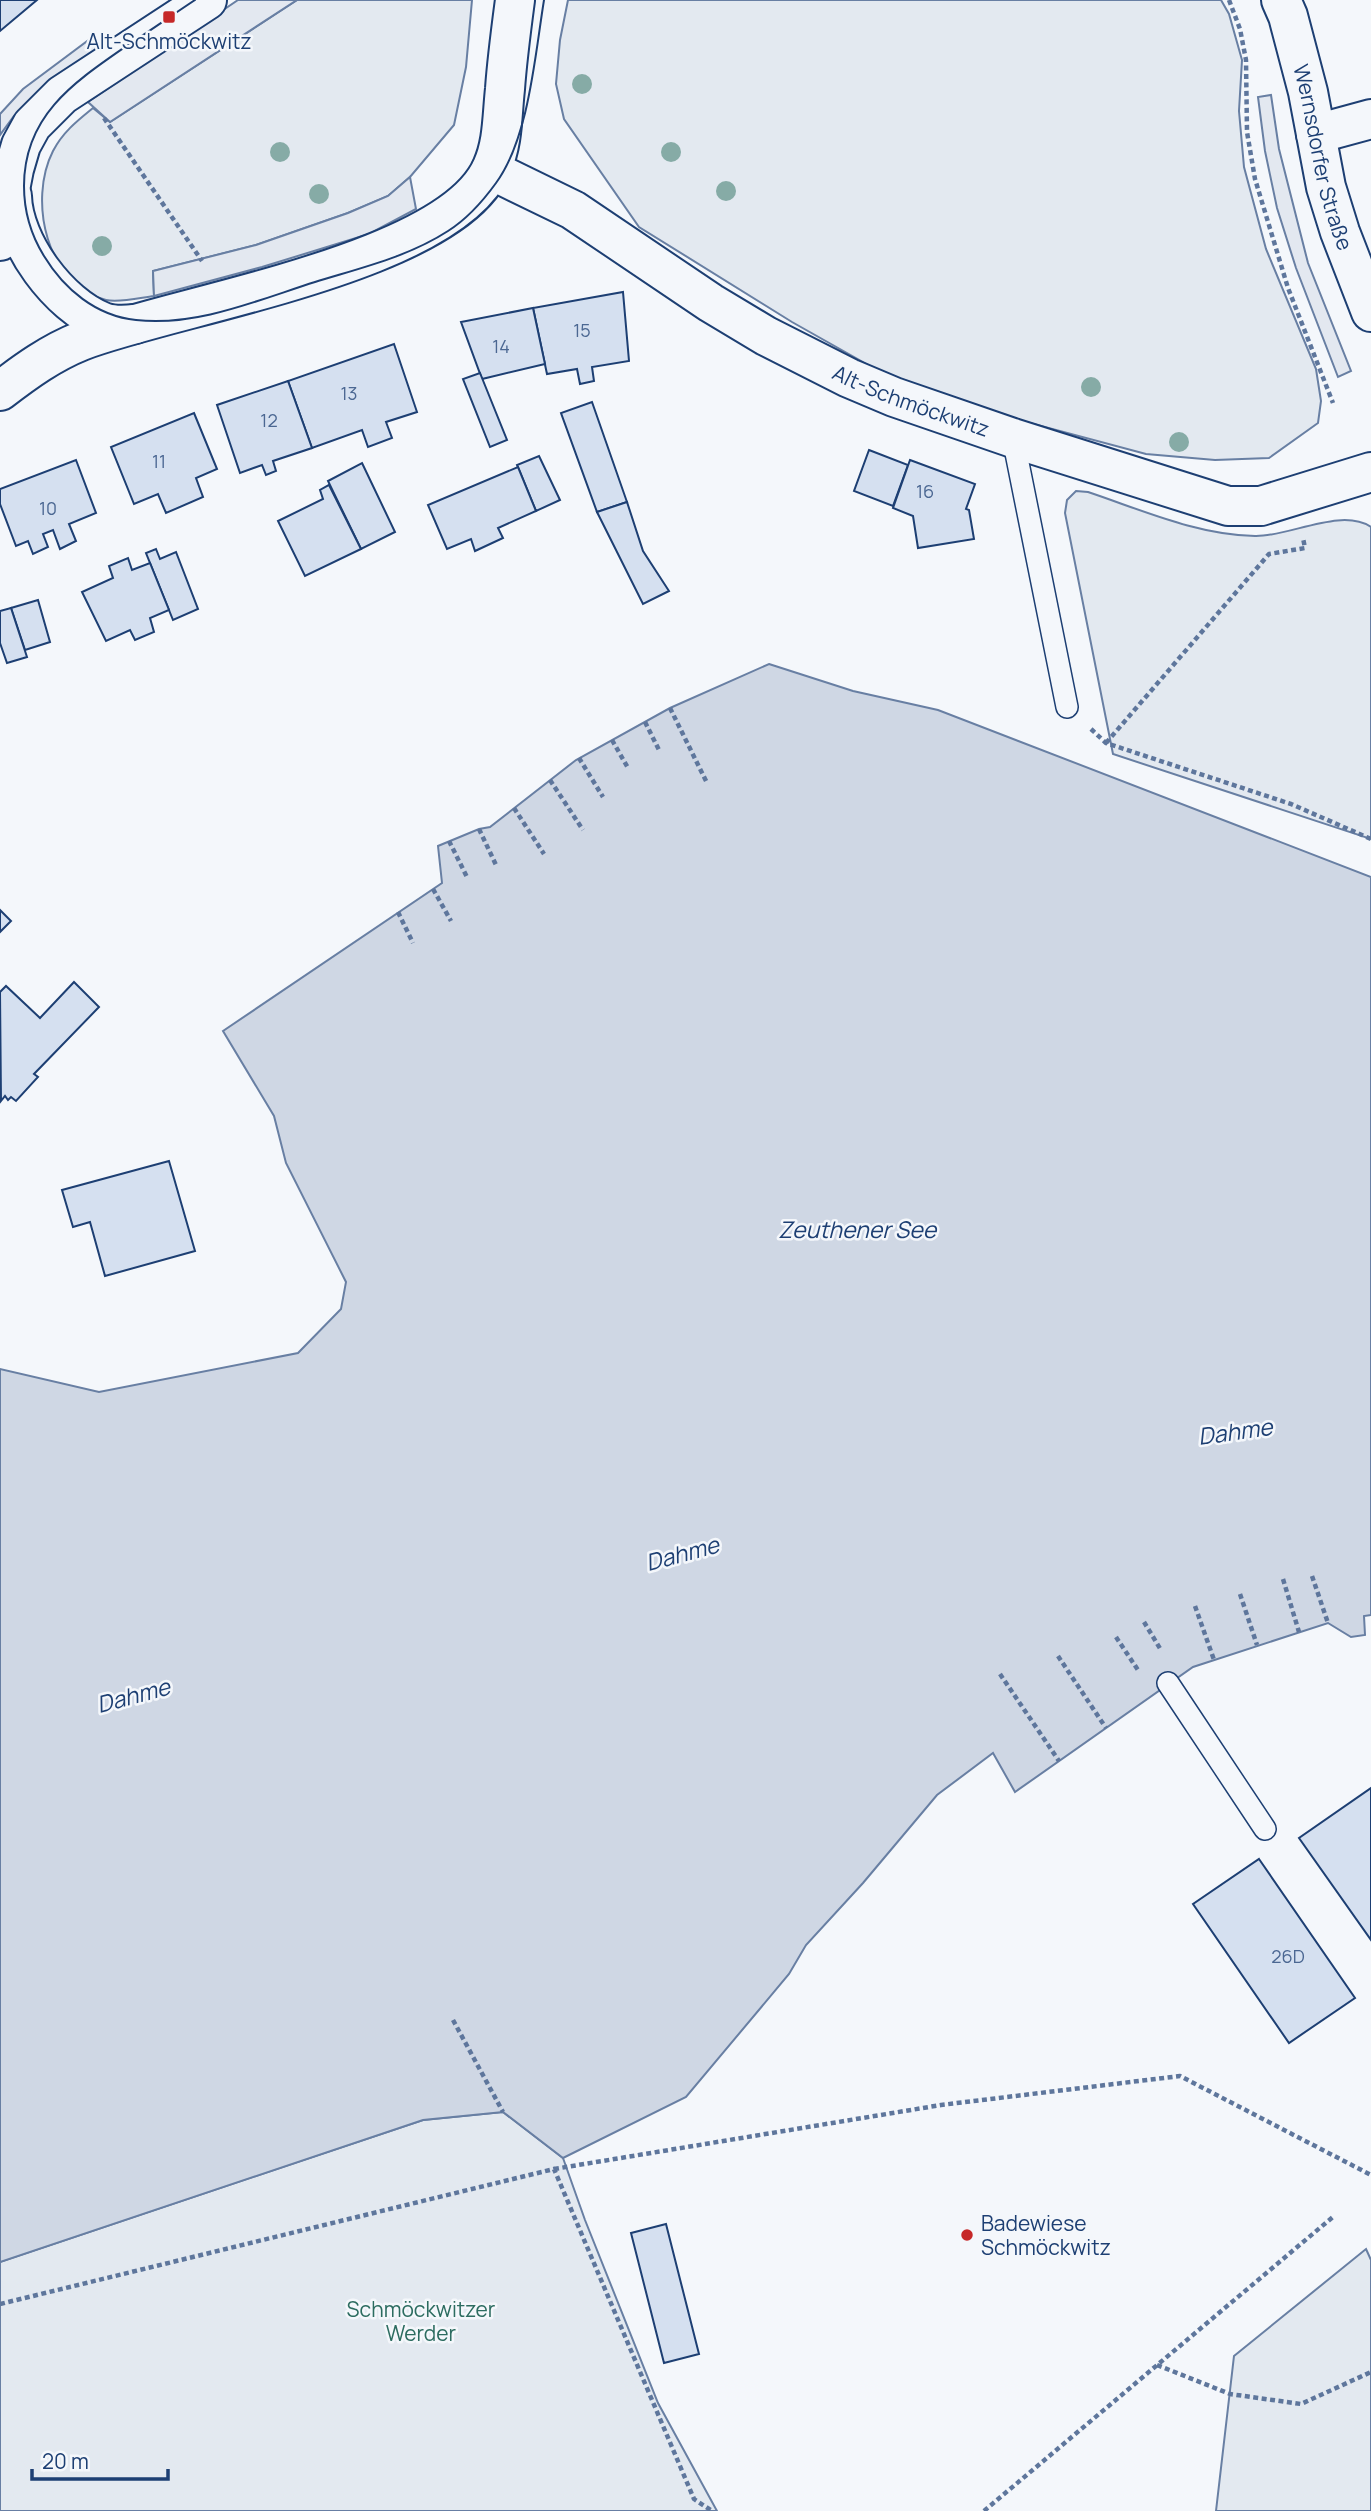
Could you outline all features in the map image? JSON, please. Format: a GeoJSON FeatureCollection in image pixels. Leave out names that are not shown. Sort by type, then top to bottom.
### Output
{"type":"FeatureCollection","features":[{"type":"Feature","properties":{"kind":"street"},"geometry":{"type":"LineString","coordinates":[[0,241],[21,145],[32,125],[62,94],[206,0]]}},
{"type":"Feature","properties":{"kind":"street"},"geometry":{"type":"LineString","coordinates":[[0,391],[44,358],[79,342],[349,263],[411,238],[447,217],[463,204],[491,170],[500,146],[515,0]]}},
{"type":"Feature","properties":{"kind":"street","name":"Wernsdorfer Straße"},"geometry":{"type":"LineString","coordinates":[[1281,0],[1288,16],[1308,92],[1326,187],[1371,312]]}},
{"type":"Feature","properties":{"kind":"street"},"geometry":{"type":"LineString","coordinates":[[1316,134],[1371,119]]}},
{"type":"Feature","properties":{"kind":"street","name":"Alt-Schmöckwitz"},"geometry":{"type":"LineString","coordinates":[[491,170],[573,210],[699,296],[798,352],[894,397],[1013,438],[1228,506],[1261,506],[1371,472]]}},
{"type":"Feature","properties":{"kind":"street"},"geometry":{"type":"LineString","coordinates":[[12,180],[12,205],[16,226],[28,250],[49,279],[62,293],[96,318],[114,324],[140,324]]}},
{"type":"Feature","properties":{"kind":"lane"},"geometry":{"type":"LineString","coordinates":[[1013,438],[1067,707]]}},
{"type":"Feature","properties":{"kind":"lane"},"geometry":{"type":"LineString","coordinates":[[1168,1684],[1265,1829]]}},
{"type":"Feature","properties":{"kind":"path"},"geometry":{"type":"LineString","coordinates":[[1229,0],[1240,29],[1246,60],[1247,132],[1255,179],[1288,288],[1333,403]]}},
{"type":"Feature","properties":{"kind":"path"},"geometry":{"type":"LineString","coordinates":[[80,82],[228,299]]}},
{"type":"Feature","properties":{"kind":"path"},"geometry":{"type":"LineString","coordinates":[[1106,743],[1269,554],[1305,548]]}},
{"type":"Feature","properties":{"kind":"path"},"geometry":{"type":"LineString","coordinates":[[1067,707],[1106,743],[1291,804],[1371,839]]}},
{"type":"Feature","properties":{"kind":"path"},"geometry":{"type":"LineString","coordinates":[[670,708],[707,783]]}},
{"type":"Feature","properties":{"kind":"path"},"geometry":{"type":"LineString","coordinates":[[645,722],[659,750]]}},
{"type":"Feature","properties":{"kind":"path"},"geometry":{"type":"LineString","coordinates":[[612,740],[628,768]]}},
{"type":"Feature","properties":{"kind":"path"},"geometry":{"type":"LineString","coordinates":[[579,758],[603,797]]}},
{"type":"Feature","properties":{"kind":"path"},"geometry":{"type":"LineString","coordinates":[[550,780],[583,830]]}},
{"type":"Feature","properties":{"kind":"path"},"geometry":{"type":"LineString","coordinates":[[514,808],[544,854]]}},
{"type":"Feature","properties":{"kind":"path"},"geometry":{"type":"LineString","coordinates":[[479,829],[496,865]]}},
{"type":"Feature","properties":{"kind":"path"},"geometry":{"type":"LineString","coordinates":[[449,841],[467,877]]}},
{"type":"Feature","properties":{"kind":"path"},"geometry":{"type":"LineString","coordinates":[[433,889],[451,921]]}},
{"type":"Feature","properties":{"kind":"path"},"geometry":{"type":"LineString","coordinates":[[398,912],[412,943]]}},
{"type":"Feature","properties":{"kind":"path"},"geometry":{"type":"LineString","coordinates":[[1312,1576],[1328,1623]]}},
{"type":"Feature","properties":{"kind":"path"},"geometry":{"type":"LineString","coordinates":[[1283,1579],[1299,1632]]}},
{"type":"Feature","properties":{"kind":"path"},"geometry":{"type":"LineString","coordinates":[[1240,1594],[1257,1645]]}},
{"type":"Feature","properties":{"kind":"path"},"geometry":{"type":"LineString","coordinates":[[1195,1606],[1214,1660]]}},
{"type":"Feature","properties":{"kind":"path"},"geometry":{"type":"LineString","coordinates":[[1116,1637],[1139,1671]]}},
{"type":"Feature","properties":{"kind":"path"},"geometry":{"type":"LineString","coordinates":[[1058,1656],[1106,1728]]}},
{"type":"Feature","properties":{"kind":"path"},"geometry":{"type":"LineString","coordinates":[[1000,1674],[1059,1761]]}},
{"type":"Feature","properties":{"kind":"path"},"geometry":{"type":"LineString","coordinates":[[453,2020],[503,2112]]}},
{"type":"Feature","properties":{"kind":"path"},"geometry":{"type":"LineString","coordinates":[[0,2305],[554,2168],[941,2105],[1180,2076],[1371,2175]]}},
{"type":"Feature","properties":{"kind":"path"},"geometry":{"type":"LineString","coordinates":[[554,2168],[694,2499],[712,2511]]}},
{"type":"Feature","properties":{"kind":"path"},"geometry":{"type":"LineString","coordinates":[[984,2511],[1334,2216]]}},
{"type":"Feature","properties":{"kind":"path"},"geometry":{"type":"LineString","coordinates":[[1157,2365],[1230,2394],[1301,2404],[1371,2372]]}},
{"type":"Feature","properties":{"kind":"green space"},"geometry":{"type":"Polygon","coordinates":[[[297,0],[472,0],[466,67],[454,125],[410,177],[388,196],[256,245],[153,271],[154,296],[111,301],[85,291],[69,277],[56,259],[43,216],[42,193],[46,171],[61,138],[93,108],[110,122],[297,0]]]}},
{"type":"Feature","properties":{"kind":"green space"},"geometry":{"type":"Polygon","coordinates":[[[568,0],[1221,0],[1229,14],[1242,60],[1239,111],[1244,167],[1266,249],[1316,369],[1321,401],[1318,423],[1269,458],[1215,460],[1146,454],[918,393],[792,322],[639,227],[564,119],[556,84],[560,40],[568,0]]]}},
{"type":"Feature","properties":{"kind":"green space"},"geometry":{"type":"Polygon","coordinates":[[[1076,491],[1088,492],[1191,526],[1233,535],[1269,535],[1345,520],[1371,527],[1371,839],[1113,754],[1065,513],[1067,500],[1076,491]]]}},
{"type":"Feature","properties":{"kind":"green space","name":"Schmöckwitzer Werder"},"geometry":{"type":"Polygon","coordinates":[[[503,2112],[563,2158],[658,2403],[717,2511],[0,2511],[0,2262],[423,2120],[503,2112]]]}},
{"type":"Feature","properties":{"kind":"green space"},"geometry":{"type":"Polygon","coordinates":[[[1366,2249],[1371,2260],[1371,2511],[1216,2511],[1234,2356],[1366,2249]]]}},
{"type":"Feature","properties":{"kind":"shaded area"},"geometry":{"type":"Polygon","coordinates":[[[238,0],[297,0],[110,122],[88,102],[238,0]]]}},
{"type":"Feature","properties":{"kind":"shaded area"},"geometry":{"type":"Polygon","coordinates":[[[90,39],[97,49],[43,88],[14,116],[0,135],[0,114],[23,89],[90,39]]]}},
{"type":"Feature","properties":{"kind":"shaded area"},"geometry":{"type":"Polygon","coordinates":[[[1271,95],[1279,149],[1308,263],[1351,371],[1338,377],[1296,268],[1277,208],[1265,151],[1258,97],[1271,95]]]}},
{"type":"Feature","properties":{"kind":"shaded area"},"geometry":{"type":"Polygon","coordinates":[[[410,177],[416,209],[369,234],[154,296],[153,271],[256,245],[348,213],[388,196],[410,177]]]}},
{"type":"Feature","properties":{"kind":"water","name":"Zeuthener See"},"geometry":{"type":"Polygon","coordinates":[[[769,664],[853,691],[938,710],[1371,877],[1371,1615],[1364,1616],[1365,1635],[1351,1637],[1328,1623],[1193,1667],[1015,1792],[993,1753],[937,1795],[863,1883],[806,1945],[789,1974],[686,2097],[563,2158],[503,2112],[423,2120],[0,2262],[0,1369],[99,1392],[298,1353],[341,1309],[346,1282],[286,1163],[274,1116],[223,1031],[442,883],[438,846],[490,827],[576,760],[670,708],[769,664]]]}},
{"type":"Feature","properties":{"kind":"building"},"geometry":{"type":"Polygon","coordinates":[[[0,0],[37,0],[0,31],[0,0]]]}},
{"type":"Feature","properties":{"kind":"building"},"geometry":{"type":"Polygon","coordinates":[[[623,292],[629,361],[592,367],[594,381],[580,384],[577,369],[547,374],[533,308],[623,292]]]}},
{"type":"Feature","properties":{"kind":"building"},"geometry":{"type":"Polygon","coordinates":[[[533,308],[545,364],[482,379],[461,322],[533,308]]]}},
{"type":"Feature","properties":{"kind":"building"},"geometry":{"type":"Polygon","coordinates":[[[394,344],[417,412],[386,422],[392,438],[368,447],[362,430],[312,448],[288,381],[394,344]]]}},
{"type":"Feature","properties":{"kind":"building"},"geometry":{"type":"Polygon","coordinates":[[[480,373],[507,440],[490,447],[463,379],[480,373]]]}},
{"type":"Feature","properties":{"kind":"building"},"geometry":{"type":"Polygon","coordinates":[[[288,381],[312,448],[273,461],[276,471],[266,475],[262,465],[240,473],[217,405],[288,381]]]}},
{"type":"Feature","properties":{"kind":"building"},"geometry":{"type":"Polygon","coordinates":[[[592,402],[627,502],[597,512],[561,413],[592,402]]]}},
{"type":"Feature","properties":{"kind":"building"},"geometry":{"type":"Polygon","coordinates":[[[194,413],[217,469],[196,478],[203,497],[166,513],[158,494],[134,504],[111,447],[194,413]]]}},
{"type":"Feature","properties":{"kind":"building"},"geometry":{"type":"Polygon","coordinates":[[[869,450],[908,465],[893,506],[854,491],[869,450]]]}},
{"type":"Feature","properties":{"kind":"building"},"geometry":{"type":"Polygon","coordinates":[[[539,456],[560,500],[536,511],[517,465],[539,456]]]}},
{"type":"Feature","properties":{"kind":"building"},"geometry":{"type":"Polygon","coordinates":[[[76,460],[96,513],[69,524],[76,541],[60,549],[53,530],[43,534],[48,547],[33,554],[28,541],[16,546],[0,504],[0,489],[76,460]]]}},
{"type":"Feature","properties":{"kind":"building"},"geometry":{"type":"Polygon","coordinates":[[[910,460],[975,484],[966,509],[969,510],[974,539],[918,548],[913,516],[893,508],[910,460]]]}},
{"type":"Feature","properties":{"kind":"building"},"geometry":{"type":"Polygon","coordinates":[[[362,463],[395,532],[361,549],[328,481],[362,463]]]}},
{"type":"Feature","properties":{"kind":"building"},"geometry":{"type":"Polygon","coordinates":[[[518,467],[536,511],[498,528],[503,538],[475,551],[471,539],[447,549],[428,505],[518,467]]]}},
{"type":"Feature","properties":{"kind":"building"},"geometry":{"type":"Polygon","coordinates":[[[329,485],[361,549],[305,576],[278,521],[323,499],[320,490],[329,485]]]}},
{"type":"Feature","properties":{"kind":"building"},"geometry":{"type":"Polygon","coordinates":[[[627,502],[643,551],[669,591],[643,604],[597,512],[627,502]]]}},
{"type":"Feature","properties":{"kind":"building"},"geometry":{"type":"Polygon","coordinates":[[[156,549],[160,559],[176,552],[198,609],[173,620],[146,553],[156,549]]]}},
{"type":"Feature","properties":{"kind":"building"},"geometry":{"type":"Polygon","coordinates":[[[128,558],[132,570],[150,563],[169,610],[150,618],[154,632],[135,640],[130,630],[106,641],[82,592],[113,578],[109,566],[128,558]]]}},
{"type":"Feature","properties":{"kind":"building"},"geometry":{"type":"Polygon","coordinates":[[[38,600],[50,642],[25,650],[11,608],[38,600]]]}},
{"type":"Feature","properties":{"kind":"building"},"geometry":{"type":"Polygon","coordinates":[[[11,608],[27,657],[7,663],[0,643],[0,611],[11,608]]]}},
{"type":"Feature","properties":{"kind":"building"},"geometry":{"type":"Polygon","coordinates":[[[0,910],[11,921],[0,932],[0,910]]]}},
{"type":"Feature","properties":{"kind":"building"},"geometry":{"type":"Polygon","coordinates":[[[74,982],[99,1007],[34,1074],[38,1077],[16,1101],[11,1097],[8,1100],[5,1096],[1,1101],[0,992],[6,986],[40,1018],[74,982]]]}},
{"type":"Feature","properties":{"kind":"building"},"geometry":{"type":"Polygon","coordinates":[[[169,1161],[195,1251],[105,1276],[90,1222],[73,1227],[62,1190],[169,1161]]]}},
{"type":"Feature","properties":{"kind":"building"},"geometry":{"type":"Polygon","coordinates":[[[1371,1788],[1371,1940],[1299,1838],[1371,1788]]]}},
{"type":"Feature","properties":{"kind":"building"},"geometry":{"type":"Polygon","coordinates":[[[1259,1859],[1355,1998],[1289,2043],[1193,1904],[1259,1859]]]}},
{"type":"Feature","properties":{"kind":"building"},"geometry":{"type":"Polygon","coordinates":[[[666,2224],[699,2354],[664,2363],[631,2233],[666,2224]]]}},
{"type":"Feature","properties":{"kind":"tram line"},"geometry":{"type":"LineString","coordinates":[[195,0],[106,60],[70,88],[42,121],[32,140],[26,161],[24,195],[27,214],[35,240],[44,256],[61,279],[82,299],[121,317],[136,320],[181,320],[227,310],[400,255],[433,240],[455,226],[496,183],[516,143],[534,70],[544,0]]}},
{"type":"Feature","properties":{"kind":"place","name":"Alt-Schmöckwitz"},"geometry":{"type":"Point","coordinates":[169,17]}},
{"type":"Feature","properties":{"kind":"place","name":"Badewiese Schmöckwitz"},"geometry":{"type":"Point","coordinates":[967,2235]}},
{"type":"Feature","properties":{"kind":"water label","name":"Dahme"},"geometry":{"type":"Point","coordinates":[1235,1431]}},
{"type":"Feature","properties":{"kind":"water label","name":"Dahme"},"geometry":{"type":"Point","coordinates":[682,1553]}},
{"type":"Feature","properties":{"kind":"water label","name":"Dahme"},"geometry":{"type":"Point","coordinates":[133,1695]}}]}
